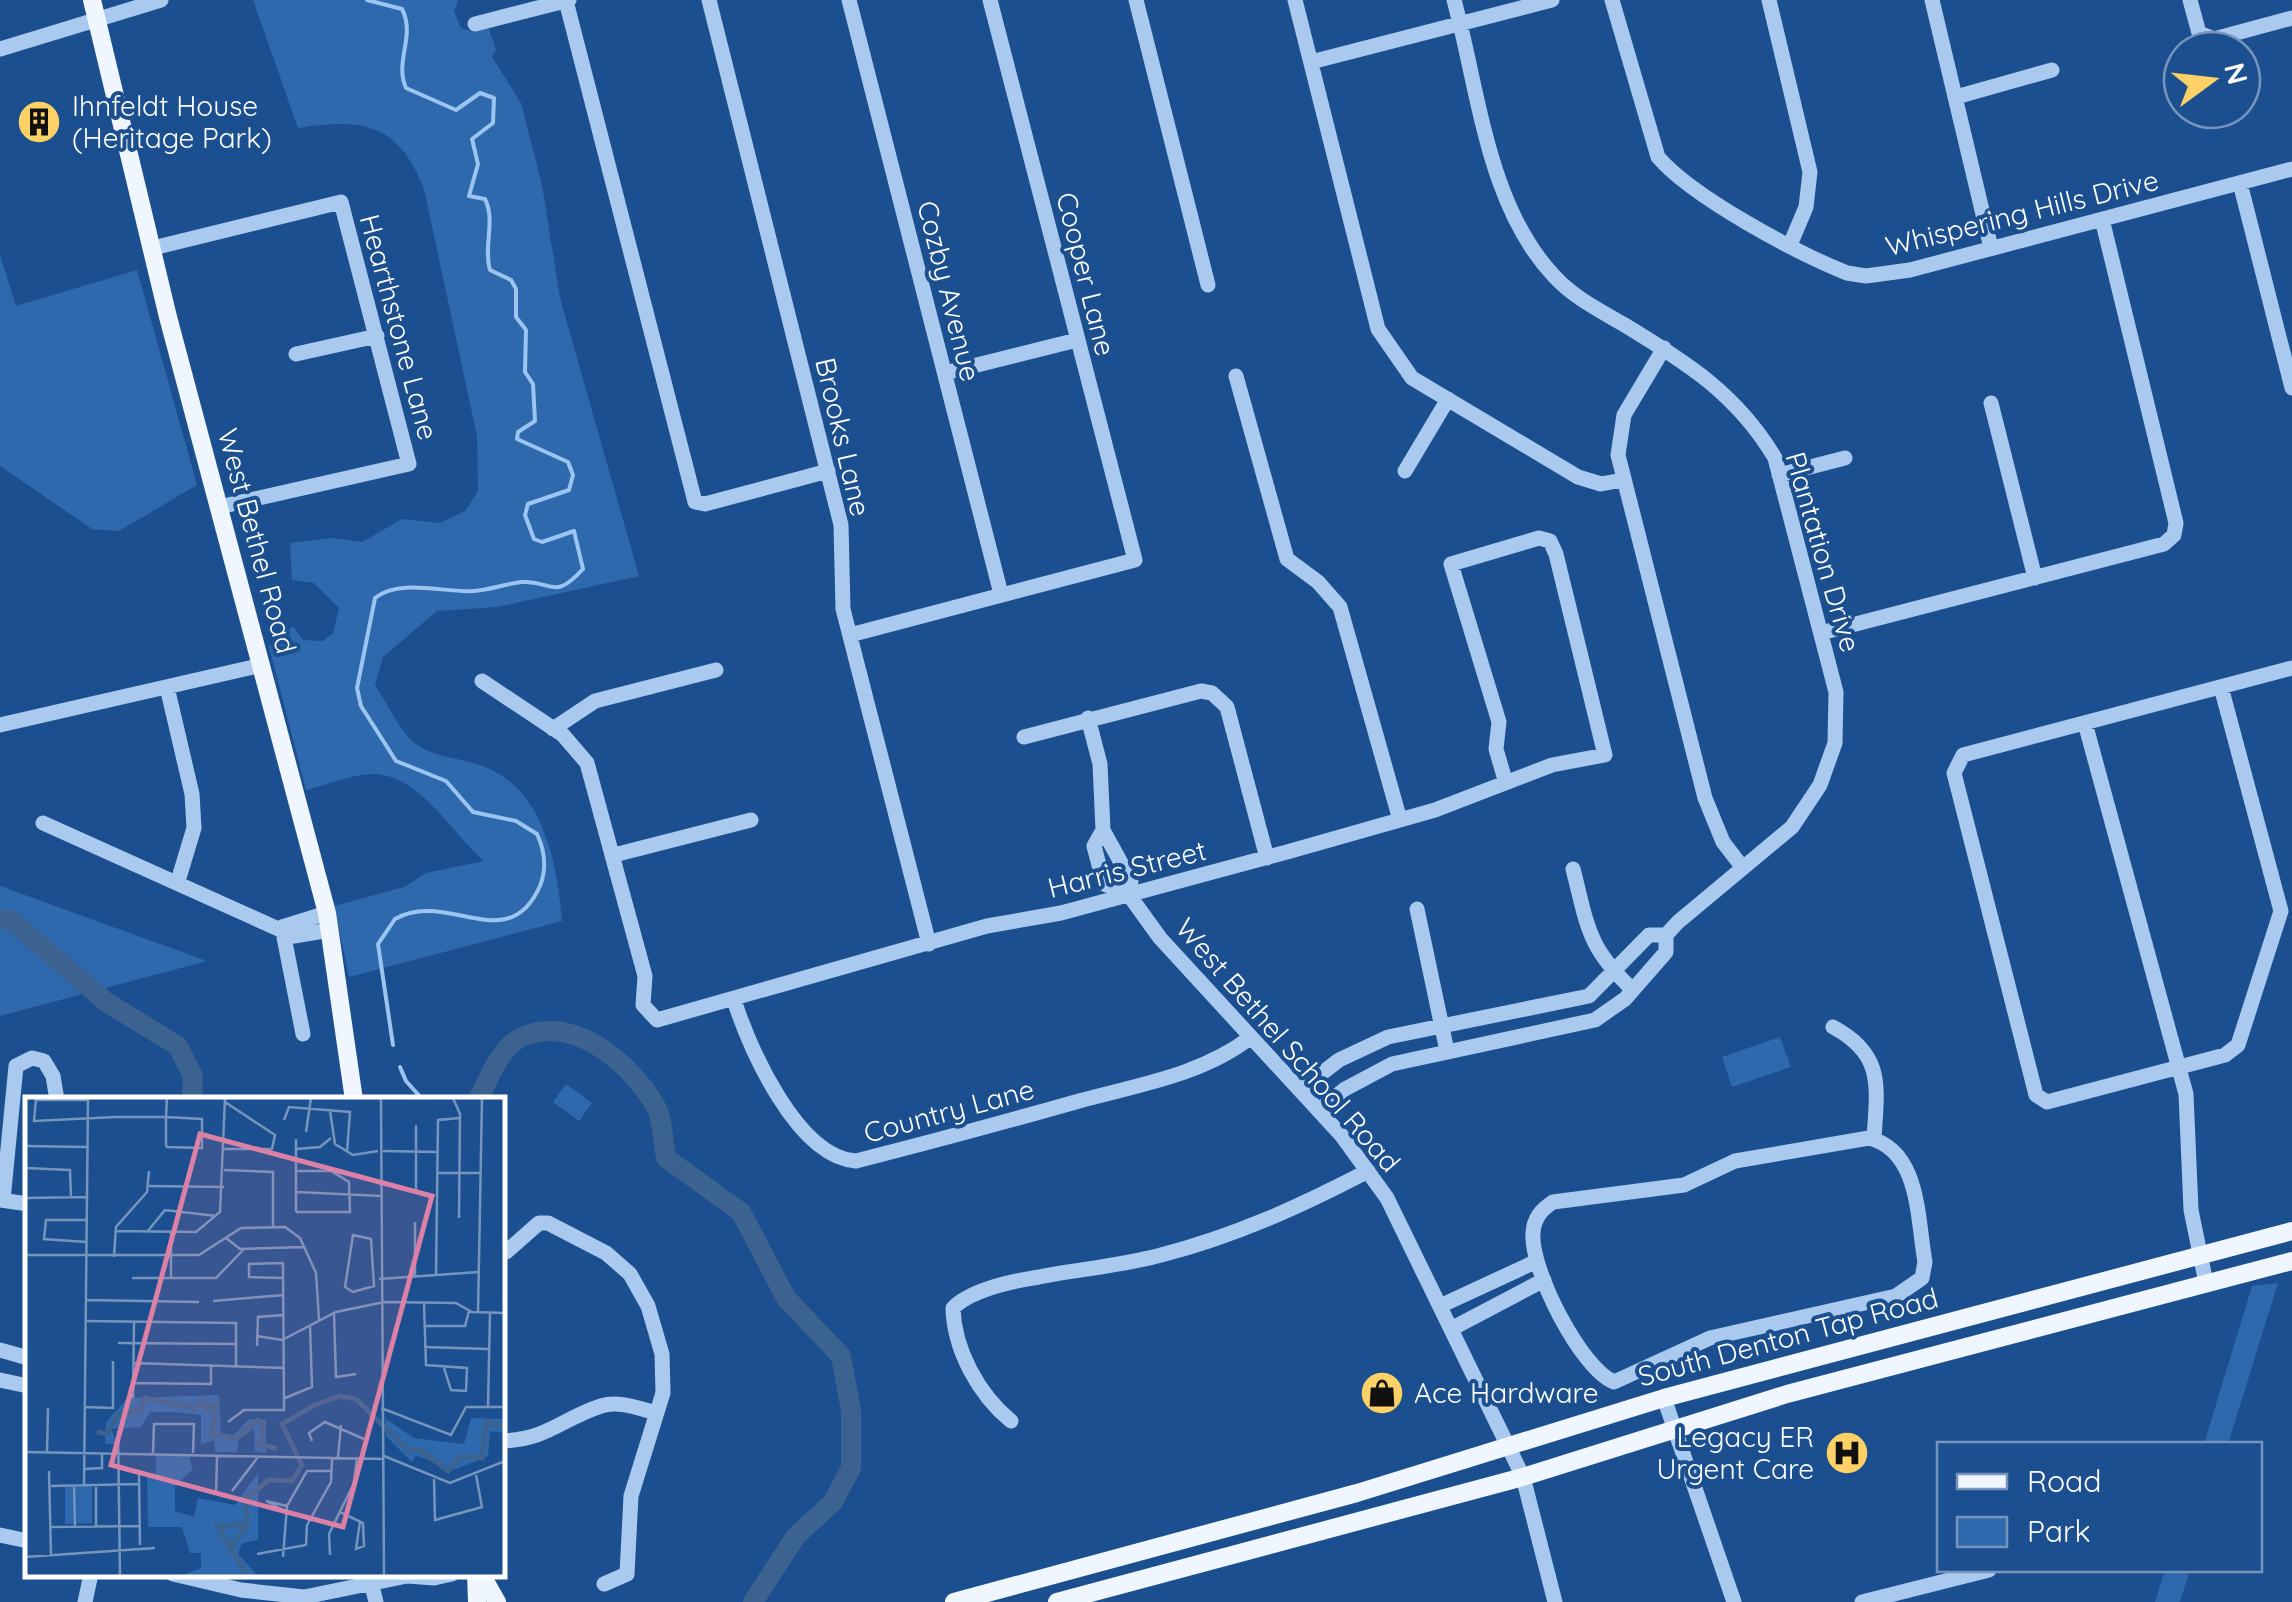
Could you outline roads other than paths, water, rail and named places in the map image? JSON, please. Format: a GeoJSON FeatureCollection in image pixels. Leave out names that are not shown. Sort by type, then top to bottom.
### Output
{"type":"FeatureCollection","features":[{"type":"Feature","properties":{"kind":"main road","name":"West Bethel Road"},"geometry":{"type":"LineString","coordinates":[[92,0],[328,921],[354,1097]]}},
{"type":"Feature","properties":{"kind":"main road","name":"South Denton Tap Road"},"geometry":{"type":"LineString","coordinates":[[954,1602],[1196,1539],[1664,1398],[2292,1231]]}},
{"type":"Feature","properties":{"kind":"main road","name":"South Denton Tap Road"},"geometry":{"type":"LineString","coordinates":[[1064,1600],[1523,1476],[1906,1363],[2292,1261]]}},
{"type":"Feature","properties":{"kind":"main road"},"geometry":{"type":"LineString","coordinates":[[1899,1335],[1906,1363]]}},
{"type":"Feature","properties":{"kind":"main road"},"geometry":{"type":"LineString","coordinates":[[1196,1539],[1202,1564]]}},
{"type":"Feature","properties":{"kind":"main road"},"geometry":{"type":"LineString","coordinates":[[1063,1574],[1064,1600]]}},
{"type":"Feature","properties":{"kind":"main road"},"geometry":{"type":"LineString","coordinates":[[477,1602],[479,1577]]}},
{"type":"Feature","properties":{"kind":"main road"},"geometry":{"type":"LineString","coordinates":[[481,1577],[497,1602]]}},
{"type":"Feature","properties":{"kind":"street"},"geometry":{"type":"LineString","coordinates":[[0,48],[161,0]]}},
{"type":"Feature","properties":{"kind":"street"},"geometry":{"type":"LineString","coordinates":[[476,24],[568,0],[695,502],[705,504],[828,471]]}},
{"type":"Feature","properties":{"kind":"street","name":"Brooks Lane"},"geometry":{"type":"LineString","coordinates":[[709,0],[841,525],[839,579],[850,634],[929,944]]}},
{"type":"Feature","properties":{"kind":"street","name":"Cozby Avenue"},"geometry":{"type":"LineString","coordinates":[[849,0],[1000,594]]}},
{"type":"Feature","properties":{"kind":"street","name":"Cooper Lane"},"geometry":{"type":"LineString","coordinates":[[990,0],[1135,560],[1000,594]]}},
{"type":"Feature","properties":{"kind":"street"},"geometry":{"type":"LineString","coordinates":[[1136,0],[1208,285]]}},
{"type":"Feature","properties":{"kind":"street"},"geometry":{"type":"LineString","coordinates":[[1296,0],[1378,330],[1412,378],[1578,477],[1601,484],[1622,480]]}},
{"type":"Feature","properties":{"kind":"street","name":"Plantation Drive"},"geometry":{"type":"LineString","coordinates":[[1300,1090],[1366,1046],[1589,996],[1649,935],[1666,935],[1792,827],[1810,804],[1830,761],[1837,712],[1821,633],[1774,458],[1742,408],[1690,364],[1558,280],[1526,242],[1496,164],[1454,0]]}},
{"type":"Feature","properties":{"kind":"street"},"geometry":{"type":"LineString","coordinates":[[1310,62],[1552,0]]}},
{"type":"Feature","properties":{"kind":"street","name":"Whispering Hills Drive"},"geometry":{"type":"LineString","coordinates":[[1612,0],[1658,157],[1671,172],[1790,245],[1847,273],[1866,276],[1910,270],[2292,169]]}},
{"type":"Feature","properties":{"kind":"street"},"geometry":{"type":"LineString","coordinates":[[1769,0],[1810,172],[1806,207],[1790,245]]}},
{"type":"Feature","properties":{"kind":"street"},"geometry":{"type":"LineString","coordinates":[[1932,0],[1991,248]]}},
{"type":"Feature","properties":{"kind":"street"},"geometry":{"type":"LineString","coordinates":[[2190,0],[2203,37],[2214,40],[2292,18]]}},
{"type":"Feature","properties":{"kind":"street"},"geometry":{"type":"LineString","coordinates":[[1956,98],[2052,70]]}},
{"type":"Feature","properties":{"kind":"street"},"geometry":{"type":"LineString","coordinates":[[2240,183],[2292,388]]}},
{"type":"Feature","properties":{"kind":"street","name":"Hearthstone Lane"},"geometry":{"type":"LineString","coordinates":[[153,248],[341,202],[377,336],[409,464],[219,506]]}},
{"type":"Feature","properties":{"kind":"street"},"geometry":{"type":"LineString","coordinates":[[1821,633],[2164,544],[2174,535],[2176,524],[2102,219]]}},
{"type":"Feature","properties":{"kind":"street"},"geometry":{"type":"LineString","coordinates":[[296,354],[377,336]]}},
{"type":"Feature","properties":{"kind":"street"},"geometry":{"type":"LineString","coordinates":[[944,373],[1077,340]]}},
{"type":"Feature","properties":{"kind":"street"},"geometry":{"type":"LineString","coordinates":[[1664,348],[1624,414],[1618,444],[1622,480],[1705,798],[1722,842],[1743,868]]}},
{"type":"Feature","properties":{"kind":"street"},"geometry":{"type":"LineString","coordinates":[[1236,376],[1287,559],[1318,582],[1340,607],[1400,820]]}},
{"type":"Feature","properties":{"kind":"street"},"geometry":{"type":"LineString","coordinates":[[1405,471],[1448,399]]}},
{"type":"Feature","properties":{"kind":"street"},"geometry":{"type":"LineString","coordinates":[[1991,403],[2034,578]]}},
{"type":"Feature","properties":{"kind":"street"},"geometry":{"type":"LineString","coordinates":[[1779,476],[1844,458]]}},
{"type":"Feature","properties":{"kind":"street","name":"Harris Street"},"geometry":{"type":"LineString","coordinates":[[614,856],[645,976],[643,1005],[657,1020],[987,926],[1128,895],[1266,858],[1436,810],[1505,780],[1605,755],[1556,554],[1550,541],[1539,538],[1451,564],[1499,722],[1496,748],[1505,780]]}},
{"type":"Feature","properties":{"kind":"street"},"geometry":{"type":"LineString","coordinates":[[850,634],[1000,594]]}},
{"type":"Feature","properties":{"kind":"street"},"geometry":{"type":"LineString","coordinates":[[0,725],[262,665]]}},
{"type":"Feature","properties":{"kind":"street"},"geometry":{"type":"LineString","coordinates":[[2221,687],[2280,911],[2238,1044],[2224,1055],[2047,1102],[2036,1095],[1954,773],[1963,755],[2292,668]]}},
{"type":"Feature","properties":{"kind":"street"},"geometry":{"type":"LineString","coordinates":[[553,729],[595,701],[716,670]]}},
{"type":"Feature","properties":{"kind":"street"},"geometry":{"type":"LineString","coordinates":[[482,681],[553,729],[587,762],[614,856],[750,820]]}},
{"type":"Feature","properties":{"kind":"street"},"geometry":{"type":"LineString","coordinates":[[167,687],[192,794],[194,828],[178,881]]}},
{"type":"Feature","properties":{"kind":"street"},"geometry":{"type":"LineString","coordinates":[[1024,737],[1201,691],[1220,699],[1227,708],[1266,858]]}},
{"type":"Feature","properties":{"kind":"street"},"geometry":{"type":"LineString","coordinates":[[1088,718],[1100,764],[1103,830],[1131,881],[1128,895],[1104,884],[1094,846],[1103,830]]}},
{"type":"Feature","properties":{"kind":"street"},"geometry":{"type":"LineString","coordinates":[[2085,723],[2180,1067],[2190,1122],[2191,1210],[2206,1283]]}},
{"type":"Feature","properties":{"kind":"street"},"geometry":{"type":"LineString","coordinates":[[44,823],[178,881],[233,910],[282,927],[294,936],[328,921]]}},
{"type":"Feature","properties":{"kind":"street"},"geometry":{"type":"LineString","coordinates":[[1573,869],[1594,946],[1633,990]]}},
{"type":"Feature","properties":{"kind":"street","name":"West Bethel School Road"},"geometry":{"type":"LineString","coordinates":[[1128,895],[1160,938],[1319,1110],[1387,1198],[1523,1476],[1555,1602]]}},
{"type":"Feature","properties":{"kind":"street"},"geometry":{"type":"LineString","coordinates":[[1417,909],[1447,1051]]}},
{"type":"Feature","properties":{"kind":"street"},"geometry":{"type":"LineString","coordinates":[[282,927],[303,1034]]}},
{"type":"Feature","properties":{"kind":"street","name":"Plantation Drive"},"geometry":{"type":"LineString","coordinates":[[1319,1110],[1345,1089],[1392,1064],[1594,1020],[1633,990],[1666,952],[1666,935]]}},
{"type":"Feature","properties":{"kind":"street","name":"Country Lane"},"geometry":{"type":"LineString","coordinates":[[734,1000],[762,1071],[778,1095],[830,1154],[856,1161],[1192,1070],[1251,1036]]}},
{"type":"Feature","properties":{"kind":"street"},"geometry":{"type":"LineString","coordinates":[[1833,1026],[1857,1040],[1872,1060],[1879,1141]]}},
{"type":"Feature","properties":{"kind":"street"},"geometry":{"type":"LineString","coordinates":[[2,1200],[16,1066],[32,1058],[44,1061],[54,1076],[57,1097]]}},
{"type":"Feature","properties":{"kind":"street"},"geometry":{"type":"LineString","coordinates":[[1879,1141],[1906,1163],[1922,1246],[1922,1278],[1910,1288],[1873,1303],[1710,1338],[1614,1382],[1590,1368],[1535,1262],[1533,1232],[1539,1212],[1554,1202],[1684,1185],[1735,1160],[1782,1149],[1879,1141]]}},
{"type":"Feature","properties":{"kind":"street"},"geometry":{"type":"LineString","coordinates":[[1011,1421],[994,1407],[972,1372],[954,1322],[954,1308],[962,1299],[1026,1279],[1156,1257],[1236,1233],[1291,1212],[1368,1171]]}},
{"type":"Feature","properties":{"kind":"street"},"geometry":{"type":"LineString","coordinates":[[506,1252],[538,1223],[548,1223],[606,1253],[630,1274],[648,1306],[662,1354],[662,1393],[631,1496],[626,1574],[604,1584]]}},
{"type":"Feature","properties":{"kind":"street"},"geometry":{"type":"LineString","coordinates":[[1440,1306],[1535,1262]]}},
{"type":"Feature","properties":{"kind":"street"},"geometry":{"type":"LineString","coordinates":[[1451,1329],[1544,1280]]}},
{"type":"Feature","properties":{"kind":"street"},"geometry":{"type":"LineString","coordinates":[[0,1350],[25,1357]]}},
{"type":"Feature","properties":{"kind":"street"},"geometry":{"type":"LineString","coordinates":[[0,1380],[25,1385]]}},
{"type":"Feature","properties":{"kind":"street"},"geometry":{"type":"LineString","coordinates":[[1664,1398],[1734,1602]]}},
{"type":"Feature","properties":{"kind":"street"},"geometry":{"type":"LineString","coordinates":[[505,1441],[533,1440],[602,1405],[620,1404],[657,1413]]}},
{"type":"Feature","properties":{"kind":"street"},"geometry":{"type":"LineString","coordinates":[[0,1535],[25,1540]]}},
{"type":"Feature","properties":{"kind":"street"},"geometry":{"type":"LineString","coordinates":[[1862,1602],[1981,1572]]}},
{"type":"Feature","properties":{"kind":"street"},"geometry":{"type":"LineString","coordinates":[[86,1602],[90,1577]]}},
{"type":"Feature","properties":{"kind":"street"},"geometry":{"type":"LineString","coordinates":[[182,1577],[240,1596],[304,1597],[397,1577]]}},
{"type":"Feature","properties":{"kind":"street"},"geometry":{"type":"LineString","coordinates":[[371,1582],[376,1602]]}},
{"type":"Feature","properties":{"kind":"waterway"},"geometry":{"type":"LineString","coordinates":[[367,0],[402,9],[407,29],[402,68],[406,88],[456,110],[480,93],[494,98],[493,123],[472,139],[478,164],[469,196],[485,199],[490,270],[511,280],[516,289],[516,317],[526,330],[525,372],[533,384],[535,421],[518,432],[517,439],[568,462],[573,475],[569,490],[528,504],[525,515],[534,539],[542,542],[574,531],[583,569],[558,587],[521,582],[474,591],[409,588],[375,598],[357,688],[361,706],[396,761],[446,781],[473,812],[516,821],[537,834],[544,860],[540,886],[527,907],[511,917],[494,920],[435,911],[395,919],[378,944],[393,1045]]}},
{"type":"Feature","properties":{"kind":"waterway"},"geometry":{"type":"LineString","coordinates":[[0,920],[11,920],[106,1002],[178,1046],[193,1076],[192,1097]]}},
{"type":"Feature","properties":{"kind":"waterway"},"geometry":{"type":"LineString","coordinates":[[480,1097],[501,1056],[522,1037],[561,1032],[580,1037],[616,1059],[658,1110],[666,1158],[741,1212],[786,1298],[841,1356],[851,1411],[851,1468],[833,1502],[796,1536],[753,1602]]}},
{"type":"Feature","properties":{"kind":"waterway"},"geometry":{"type":"LineString","coordinates":[[400,1067],[420,1097]]}},
{"type":"Feature","properties":{"kind":"place","name":"Ihnfeldt House (Heritage Park)"},"geometry":{"type":"Point","coordinates":[39,122]}},
{"type":"Feature","properties":{"kind":"place","name":"Ace Hardware"},"geometry":{"type":"Point","coordinates":[1382,1393]}},
{"type":"Feature","properties":{"kind":"place","name":"Legacy ER Urgent Care"},"geometry":{"type":"Point","coordinates":[1847,1453]}}]}
